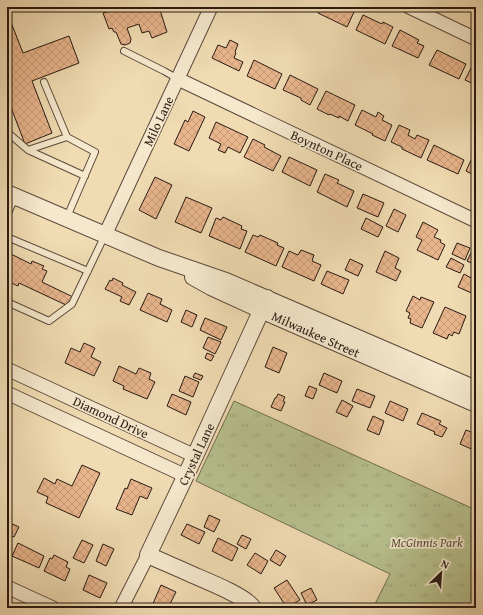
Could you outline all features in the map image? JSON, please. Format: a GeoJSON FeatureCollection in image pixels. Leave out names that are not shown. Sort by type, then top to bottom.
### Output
{"type":"FeatureCollection","features":[{"type":"Feature","properties":{"kind":"street","name":"Milo Lane"},"geometry":{"type":"LineString","coordinates":[[105,235],[211,7]]}},
{"type":"Feature","properties":{"kind":"street"},"geometry":{"type":"LineString","coordinates":[[409,7],[476,39]]}},
{"type":"Feature","properties":{"kind":"street","name":"Boynton Place"},"geometry":{"type":"LineString","coordinates":[[178,80],[476,221]]}},
{"type":"Feature","properties":{"kind":"street","name":"Milwaukee Street"},"geometry":{"type":"LineString","coordinates":[[11,194],[158,258],[226,281],[264,304],[474,393]]}},
{"type":"Feature","properties":{"kind":"street","name":"Crystal Lane"},"geometry":{"type":"LineString","coordinates":[[122,608],[186,476],[264,304]]}},
{"type":"Feature","properties":{"kind":"street","name":"Diamond Drive"},"geometry":{"type":"LineString","coordinates":[[7,369],[195,456]]}},
{"type":"Feature","properties":{"kind":"street","name":"Diamond Drive"},"geometry":{"type":"LineString","coordinates":[[27,378],[12,395],[186,476]]}},
{"type":"Feature","properties":{"kind":"street"},"geometry":{"type":"LineString","coordinates":[[148,555],[222,588],[243,599],[253,608]]}},
{"type":"Feature","properties":{"kind":"street"},"geometry":{"type":"LineString","coordinates":[[7,587],[53,608]]}},
{"type":"Feature","properties":{"kind":"lane"},"geometry":{"type":"LineString","coordinates":[[124,51],[164,71],[178,80]]}},
{"type":"Feature","properties":{"kind":"lane"},"geometry":{"type":"LineString","coordinates":[[44,82],[67,137],[95,152],[66,218]]}},
{"type":"Feature","properties":{"kind":"lane"},"geometry":{"type":"LineString","coordinates":[[7,132],[28,150],[85,176]]}},
{"type":"Feature","properties":{"kind":"lane"},"geometry":{"type":"LineString","coordinates":[[28,150],[67,137]]}},
{"type":"Feature","properties":{"kind":"lane"},"geometry":{"type":"LineString","coordinates":[[7,215],[11,194]]}},
{"type":"Feature","properties":{"kind":"lane"},"geometry":{"type":"LineString","coordinates":[[7,302],[49,321],[72,304],[105,235]]}},
{"type":"Feature","properties":{"kind":"lane"},"geometry":{"type":"LineString","coordinates":[[7,237],[88,271]]}},
{"type":"Feature","properties":{"kind":"green space","name":"McGinnis Park"},"geometry":{"type":"Polygon","coordinates":[[[234,401],[476,510],[476,608],[373,608],[390,574],[196,481],[234,401]]]}},
{"type":"Feature","properties":{"kind":"building"},"geometry":{"type":"Polygon","coordinates":[[[97,7],[159,7],[167,32],[152,38],[149,31],[142,33],[139,24],[127,28],[131,39],[130,43],[125,45],[121,44],[116,32],[114,32],[112,28],[109,29],[103,13],[107,12],[105,8],[101,9],[97,7]]]}},
{"type":"Feature","properties":{"kind":"building"},"geometry":{"type":"Polygon","coordinates":[[[321,7],[342,7],[354,12],[347,27],[318,13],[321,7]]]}},
{"type":"Feature","properties":{"kind":"building"},"geometry":{"type":"Polygon","coordinates":[[[7,12],[23,53],[69,36],[79,63],[32,81],[52,133],[25,144],[7,97],[7,12]]]}},
{"type":"Feature","properties":{"kind":"building"},"geometry":{"type":"Polygon","coordinates":[[[363,15],[382,24],[383,22],[393,27],[385,44],[356,30],[363,15]]]}},
{"type":"Feature","properties":{"kind":"building"},"geometry":{"type":"Polygon","coordinates":[[[400,30],[419,40],[417,43],[424,46],[418,58],[392,46],[400,30]]]}},
{"type":"Feature","properties":{"kind":"building"},"geometry":{"type":"Polygon","coordinates":[[[230,40],[238,44],[234,58],[243,62],[239,71],[212,58],[218,45],[226,48],[230,40]]]}},
{"type":"Feature","properties":{"kind":"building"},"geometry":{"type":"Polygon","coordinates":[[[437,50],[466,64],[459,79],[429,65],[437,50]]]}},
{"type":"Feature","properties":{"kind":"building"},"geometry":{"type":"Polygon","coordinates":[[[254,60],[282,74],[275,89],[247,76],[254,60]]]}},
{"type":"Feature","properties":{"kind":"building"},"geometry":{"type":"Polygon","coordinates":[[[472,66],[476,68],[476,85],[465,80],[472,66]]]}},
{"type":"Feature","properties":{"kind":"building"},"geometry":{"type":"Polygon","coordinates":[[[290,75],[318,89],[310,105],[301,100],[301,98],[283,90],[290,75]]]}},
{"type":"Feature","properties":{"kind":"building"},"geometry":{"type":"Polygon","coordinates":[[[326,91],[355,105],[348,121],[339,116],[339,118],[330,114],[329,115],[317,109],[326,91]]]}},
{"type":"Feature","properties":{"kind":"building"},"geometry":{"type":"Polygon","coordinates":[[[362,110],[376,117],[378,112],[384,116],[382,120],[392,125],[385,141],[355,125],[362,110]]]}},
{"type":"Feature","properties":{"kind":"building"},"geometry":{"type":"Polygon","coordinates":[[[193,111],[205,117],[189,151],[174,144],[185,120],[188,122],[193,111]]]}},
{"type":"Feature","properties":{"kind":"building"},"geometry":{"type":"Polygon","coordinates":[[[216,122],[248,137],[240,153],[228,147],[225,153],[218,150],[221,144],[209,138],[216,122]]]}},
{"type":"Feature","properties":{"kind":"building"},"geometry":{"type":"Polygon","coordinates":[[[399,125],[410,130],[408,135],[415,139],[417,135],[429,140],[421,158],[391,142],[399,125]]]}},
{"type":"Feature","properties":{"kind":"building"},"geometry":{"type":"Polygon","coordinates":[[[253,139],[281,156],[273,171],[244,157],[253,139]]]}},
{"type":"Feature","properties":{"kind":"building"},"geometry":{"type":"Polygon","coordinates":[[[434,145],[464,160],[458,174],[427,160],[434,145]]]}},
{"type":"Feature","properties":{"kind":"building"},"geometry":{"type":"Polygon","coordinates":[[[289,157],[317,170],[310,186],[282,172],[289,157]]]}},
{"type":"Feature","properties":{"kind":"building"},"geometry":{"type":"Polygon","coordinates":[[[472,158],[476,160],[476,176],[466,171],[472,158]]]}},
{"type":"Feature","properties":{"kind":"building"},"geometry":{"type":"Polygon","coordinates":[[[325,174],[339,180],[337,183],[354,191],[347,207],[317,192],[325,174]]]}},
{"type":"Feature","properties":{"kind":"building"},"geometry":{"type":"Polygon","coordinates":[[[476,176],[476,186],[472,184],[476,176]]]}},
{"type":"Feature","properties":{"kind":"building"},"geometry":{"type":"Polygon","coordinates":[[[155,177],[172,185],[156,219],[139,210],[155,177]]]}},
{"type":"Feature","properties":{"kind":"building"},"geometry":{"type":"Polygon","coordinates":[[[363,194],[384,203],[378,217],[357,208],[363,194]]]}},
{"type":"Feature","properties":{"kind":"building"},"geometry":{"type":"Polygon","coordinates":[[[186,197],[212,208],[201,233],[175,222],[186,197]]]}},
{"type":"Feature","properties":{"kind":"building"},"geometry":{"type":"Polygon","coordinates":[[[394,209],[406,215],[398,232],[386,226],[394,209]]]}},
{"type":"Feature","properties":{"kind":"building"},"geometry":{"type":"Polygon","coordinates":[[[223,217],[242,226],[241,229],[247,231],[240,249],[209,236],[216,218],[221,220],[223,217]]]}},
{"type":"Feature","properties":{"kind":"building"},"geometry":{"type":"Polygon","coordinates":[[[366,218],[383,227],[378,237],[361,229],[366,218]]]}},
{"type":"Feature","properties":{"kind":"building"},"geometry":{"type":"Polygon","coordinates":[[[423,222],[438,230],[434,237],[441,240],[440,242],[445,245],[438,260],[417,250],[422,240],[416,237],[423,222]]]}},
{"type":"Feature","properties":{"kind":"building"},"geometry":{"type":"Polygon","coordinates":[[[253,235],[258,237],[260,235],[278,243],[277,245],[284,248],[276,266],[245,252],[253,235]]]}},
{"type":"Feature","properties":{"kind":"building"},"geometry":{"type":"Polygon","coordinates":[[[457,243],[470,248],[465,260],[452,254],[457,243]]]}},
{"type":"Feature","properties":{"kind":"building"},"geometry":{"type":"Polygon","coordinates":[[[474,247],[476,248],[476,265],[467,261],[474,247]]]}},
{"type":"Feature","properties":{"kind":"building"},"geometry":{"type":"Polygon","coordinates":[[[301,250],[314,255],[312,261],[321,265],[314,281],[282,267],[289,251],[298,255],[301,250]]]}},
{"type":"Feature","properties":{"kind":"building"},"geometry":{"type":"Polygon","coordinates":[[[385,251],[399,258],[395,268],[401,271],[396,281],[376,272],[385,251]]]}},
{"type":"Feature","properties":{"kind":"building"},"geometry":{"type":"Polygon","coordinates":[[[11,254],[31,264],[32,261],[44,266],[42,269],[47,271],[42,282],[73,297],[66,305],[19,283],[18,286],[7,281],[7,263],[11,254]]]}},
{"type":"Feature","properties":{"kind":"building"},"geometry":{"type":"Polygon","coordinates":[[[451,258],[464,265],[460,273],[446,267],[451,258]]]}},
{"type":"Feature","properties":{"kind":"building"},"geometry":{"type":"Polygon","coordinates":[[[350,259],[363,265],[358,276],[345,270],[350,259]]]}},
{"type":"Feature","properties":{"kind":"building"},"geometry":{"type":"Polygon","coordinates":[[[327,271],[349,280],[343,294],[321,284],[327,271]]]}},
{"type":"Feature","properties":{"kind":"building"},"geometry":{"type":"Polygon","coordinates":[[[464,274],[473,279],[476,274],[476,295],[458,287],[464,274]]]}},
{"type":"Feature","properties":{"kind":"building"},"geometry":{"type":"Polygon","coordinates":[[[113,278],[123,283],[122,285],[136,292],[129,305],[120,301],[122,297],[105,289],[110,280],[112,281],[113,278]]]}},
{"type":"Feature","properties":{"kind":"building"},"geometry":{"type":"Polygon","coordinates":[[[148,293],[162,299],[160,304],[172,310],[167,322],[140,310],[148,293]]]}},
{"type":"Feature","properties":{"kind":"building"},"geometry":{"type":"Polygon","coordinates":[[[413,296],[420,300],[421,297],[434,302],[422,328],[410,323],[411,319],[408,318],[410,313],[406,311],[413,296]]]}},
{"type":"Feature","properties":{"kind":"building"},"geometry":{"type":"Polygon","coordinates":[[[445,307],[466,316],[459,334],[454,332],[452,336],[449,334],[447,339],[433,333],[445,307]]]}},
{"type":"Feature","properties":{"kind":"building"},"geometry":{"type":"Polygon","coordinates":[[[186,310],[197,315],[192,327],[181,322],[186,310]]]}},
{"type":"Feature","properties":{"kind":"building"},"geometry":{"type":"Polygon","coordinates":[[[205,318],[227,327],[221,340],[200,330],[205,318]]]}},
{"type":"Feature","properties":{"kind":"building"},"geometry":{"type":"Polygon","coordinates":[[[208,337],[221,342],[215,354],[203,348],[208,337]]]}},
{"type":"Feature","properties":{"kind":"building"},"geometry":{"type":"Polygon","coordinates":[[[84,343],[95,348],[91,357],[101,362],[94,376],[65,363],[71,348],[80,352],[84,343]]]}},
{"type":"Feature","properties":{"kind":"building"},"geometry":{"type":"Polygon","coordinates":[[[273,347],[287,353],[279,373],[265,367],[273,347]]]}},
{"type":"Feature","properties":{"kind":"building"},"geometry":{"type":"Polygon","coordinates":[[[207,353],[214,356],[211,361],[205,358],[207,353]]]}},
{"type":"Feature","properties":{"kind":"building"},"geometry":{"type":"Polygon","coordinates":[[[119,366],[136,374],[139,368],[151,373],[149,379],[155,382],[147,399],[123,389],[124,386],[113,381],[119,366]]]}},
{"type":"Feature","properties":{"kind":"building"},"geometry":{"type":"Polygon","coordinates":[[[195,373],[203,376],[201,380],[193,377],[195,373]]]}},
{"type":"Feature","properties":{"kind":"building"},"geometry":{"type":"Polygon","coordinates":[[[324,373],[342,381],[337,393],[319,385],[324,373]]]}},
{"type":"Feature","properties":{"kind":"building"},"geometry":{"type":"Polygon","coordinates":[[[185,376],[199,382],[193,397],[179,391],[185,376]]]}},
{"type":"Feature","properties":{"kind":"building"},"geometry":{"type":"Polygon","coordinates":[[[309,386],[317,389],[313,399],[305,396],[309,386]]]}},
{"type":"Feature","properties":{"kind":"building"},"geometry":{"type":"Polygon","coordinates":[[[357,389],[375,396],[370,408],[352,401],[357,389]]]}},
{"type":"Feature","properties":{"kind":"building"},"geometry":{"type":"Polygon","coordinates":[[[172,394],[191,402],[186,415],[167,406],[172,394]]]}},
{"type":"Feature","properties":{"kind":"building"},"geometry":{"type":"Polygon","coordinates":[[[278,394],[285,397],[283,401],[285,402],[281,411],[271,407],[278,394]]]}},
{"type":"Feature","properties":{"kind":"building"},"geometry":{"type":"Polygon","coordinates":[[[342,400],[353,406],[347,417],[336,412],[342,400]]]}},
{"type":"Feature","properties":{"kind":"building"},"geometry":{"type":"Polygon","coordinates":[[[390,401],[408,409],[403,421],[385,413],[390,401]]]}},
{"type":"Feature","properties":{"kind":"building"},"geometry":{"type":"Polygon","coordinates":[[[422,413],[441,421],[439,424],[447,428],[442,437],[434,434],[435,432],[417,424],[422,413]]]}},
{"type":"Feature","properties":{"kind":"building"},"geometry":{"type":"Polygon","coordinates":[[[373,416],[384,421],[379,435],[367,430],[373,416]]]}},
{"type":"Feature","properties":{"kind":"building"},"geometry":{"type":"Polygon","coordinates":[[[466,430],[476,434],[476,451],[460,444],[466,430]]]}},
{"type":"Feature","properties":{"kind":"building"},"geometry":{"type":"Polygon","coordinates":[[[82,465],[100,473],[79,518],[46,503],[48,497],[37,492],[44,478],[55,484],[57,479],[72,486],[82,465]]]}},
{"type":"Feature","properties":{"kind":"building"},"geometry":{"type":"Polygon","coordinates":[[[131,479],[152,488],[147,499],[140,496],[132,515],[116,509],[125,488],[127,489],[131,479]]]}},
{"type":"Feature","properties":{"kind":"building"},"geometry":{"type":"Polygon","coordinates":[[[209,515],[220,520],[214,532],[204,527],[209,515]]]}},
{"type":"Feature","properties":{"kind":"building"},"geometry":{"type":"Polygon","coordinates":[[[8,522],[19,527],[14,537],[7,534],[8,522]]]}},
{"type":"Feature","properties":{"kind":"building"},"geometry":{"type":"Polygon","coordinates":[[[187,524],[205,532],[199,544],[181,535],[187,524]]]}},
{"type":"Feature","properties":{"kind":"building"},"geometry":{"type":"Polygon","coordinates":[[[242,535],[251,539],[246,549],[237,544],[242,535]]]}},
{"type":"Feature","properties":{"kind":"building"},"geometry":{"type":"Polygon","coordinates":[[[218,538],[238,548],[232,561],[212,551],[218,538]]]}},
{"type":"Feature","properties":{"kind":"building"},"geometry":{"type":"Polygon","coordinates":[[[82,540],[93,545],[84,563],[73,558],[82,540]]]}},
{"type":"Feature","properties":{"kind":"building"},"geometry":{"type":"Polygon","coordinates":[[[18,543],[44,556],[39,568],[12,556],[18,543]]]}},
{"type":"Feature","properties":{"kind":"building"},"geometry":{"type":"Polygon","coordinates":[[[103,544],[114,549],[106,566],[96,561],[103,544]]]}},
{"type":"Feature","properties":{"kind":"building"},"geometry":{"type":"Polygon","coordinates":[[[276,550],[286,556],[280,566],[270,560],[276,550]]]}},
{"type":"Feature","properties":{"kind":"building"},"geometry":{"type":"Polygon","coordinates":[[[255,553],[268,561],[261,574],[247,565],[255,553]]]}},
{"type":"Feature","properties":{"kind":"building"},"geometry":{"type":"Polygon","coordinates":[[[54,555],[68,562],[66,567],[70,569],[65,581],[44,571],[50,558],[52,559],[54,555]]]}},
{"type":"Feature","properties":{"kind":"building"},"geometry":{"type":"Polygon","coordinates":[[[89,575],[107,583],[100,598],[83,590],[89,575]]]}},
{"type":"Feature","properties":{"kind":"building"},"geometry":{"type":"Polygon","coordinates":[[[287,580],[300,600],[287,608],[274,588],[287,580]]]}},
{"type":"Feature","properties":{"kind":"building"},"geometry":{"type":"Polygon","coordinates":[[[161,585],[176,592],[170,604],[178,608],[157,608],[152,606],[161,585]]]}},
{"type":"Feature","properties":{"kind":"building"},"geometry":{"type":"Polygon","coordinates":[[[311,588],[317,600],[307,605],[301,593],[311,588]]]}}]}
